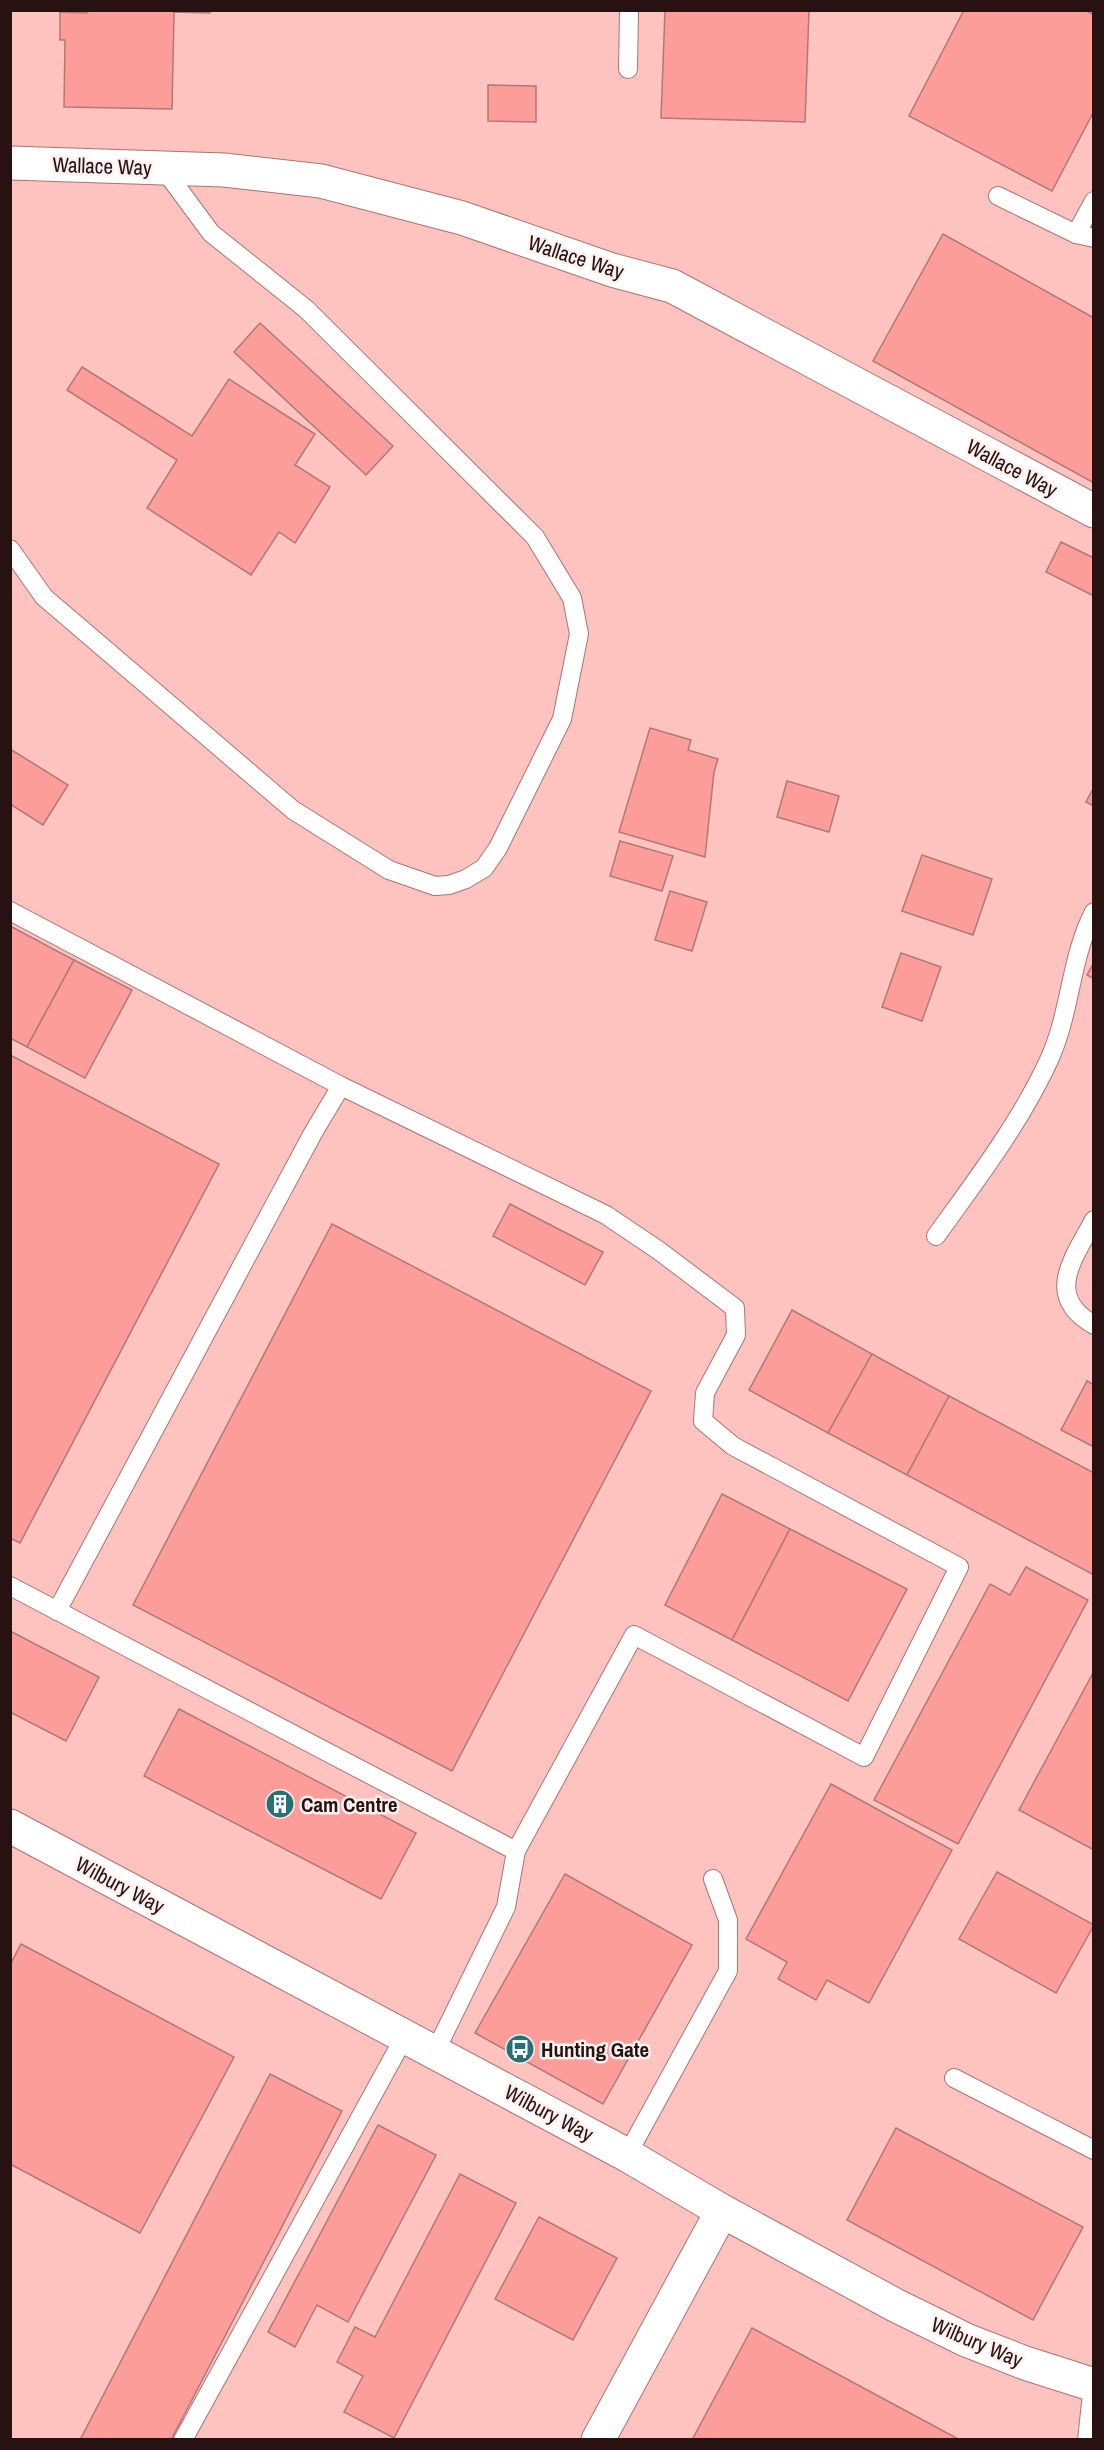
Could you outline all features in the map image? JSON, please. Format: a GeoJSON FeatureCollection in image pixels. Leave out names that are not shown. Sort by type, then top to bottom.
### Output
{"type":"FeatureCollection","features":[{"type":"Feature","properties":{"kind":"street","name":"Wallace Way"},"geometry":{"type":"LineString","coordinates":[[10,163],[224,170],[321,181],[462,218],[612,270],[672,286],[1094,511]]}},
{"type":"Feature","properties":{"kind":"street","name":"Wilbury Way"},"geometry":{"type":"LineString","coordinates":[[10,1826],[627,2155],[722,2211],[895,2305],[966,2340],[1025,2363],[1093,2385]]}},
{"type":"Feature","properties":{"kind":"street"},"geometry":{"type":"LineString","coordinates":[[606,2437],[722,2211]]}},
{"type":"Feature","properties":{"kind":"lane"},"geometry":{"type":"LineString","coordinates":[[628,69],[629,10]]}},
{"type":"Feature","properties":{"kind":"lane"},"geometry":{"type":"LineString","coordinates":[[10,549],[44,597],[293,810],[389,870],[435,886],[466,879],[484,867],[491,858],[562,719],[579,634],[572,598],[535,537],[306,309],[211,233],[164,168]]}},
{"type":"Feature","properties":{"kind":"lane"},"geometry":{"type":"LineString","coordinates":[[998,196],[1076,234],[1094,238]]}},
{"type":"Feature","properties":{"kind":"lane"},"geometry":{"type":"LineString","coordinates":[[1076,234],[1094,201]]}},
{"type":"Feature","properties":{"kind":"lane"},"geometry":{"type":"LineString","coordinates":[[10,911],[341,1086],[606,1215],[658,1250],[735,1308],[736,1335],[705,1394],[703,1421],[733,1446],[959,1567],[864,1756],[634,1635],[516,1851],[506,1907],[435,2052]]}},
{"type":"Feature","properties":{"kind":"lane"},"geometry":{"type":"LineString","coordinates":[[936,1236],[1011,1131],[1050,1058],[1067,1006],[1083,932],[1094,912]]}},
{"type":"Feature","properties":{"kind":"lane"},"geometry":{"type":"LineString","coordinates":[[57,1611],[313,1133],[341,1086]]}},
{"type":"Feature","properties":{"kind":"lane"},"geometry":{"type":"LineString","coordinates":[[1094,1220],[1067,1270],[1066,1297],[1078,1316],[1094,1325]]}},
{"type":"Feature","properties":{"kind":"lane"},"geometry":{"type":"LineString","coordinates":[[10,1586],[516,1851]]}},
{"type":"Feature","properties":{"kind":"lane"},"geometry":{"type":"LineString","coordinates":[[627,2155],[728,1971],[728,1920],[713,1879]]}},
{"type":"Feature","properties":{"kind":"lane"},"geometry":{"type":"LineString","coordinates":[[183,2439],[405,2036]]}},
{"type":"Feature","properties":{"kind":"lane"},"geometry":{"type":"LineString","coordinates":[[954,2078],[1094,2150]]}},
{"type":"Feature","properties":{"kind":"lane"},"geometry":{"type":"LineString","coordinates":[[1087,2439],[1093,2385]]}},
{"type":"Feature","properties":{"kind":"building"},"geometry":{"type":"Polygon","coordinates":[[[87,10],[210,10],[210,13],[174,12],[172,109],[64,107],[65,40],[60,40],[60,12],[87,13],[87,10]]]}},
{"type":"Feature","properties":{"kind":"building"},"geometry":{"type":"Polygon","coordinates":[[[665,10],[809,10],[805,122],[661,118],[665,10]]]}},
{"type":"Feature","properties":{"kind":"building"},"geometry":{"type":"Polygon","coordinates":[[[964,10],[1085,10],[1094,15],[1094,111],[1052,191],[909,116],[964,10]]]}},
{"type":"Feature","properties":{"kind":"building"},"geometry":{"type":"Polygon","coordinates":[[[488,85],[536,86],[536,122],[488,121],[488,85]]]}},
{"type":"Feature","properties":{"kind":"building"},"geometry":{"type":"Polygon","coordinates":[[[943,234],[1094,318],[1094,483],[873,361],[943,234]]]}},
{"type":"Feature","properties":{"kind":"building"},"geometry":{"type":"Polygon","coordinates":[[[260,323],[393,446],[366,475],[234,352],[260,323]]]}},
{"type":"Feature","properties":{"kind":"building"},"geometry":{"type":"Polygon","coordinates":[[[82,367],[192,436],[229,379],[315,434],[295,465],[330,487],[295,543],[279,532],[251,575],[147,508],[177,460],[67,390],[82,367]]]}},
{"type":"Feature","properties":{"kind":"building"},"geometry":{"type":"Polygon","coordinates":[[[1061,542],[1094,558],[1094,596],[1046,572],[1061,542]]]}},
{"type":"Feature","properties":{"kind":"building"},"geometry":{"type":"Polygon","coordinates":[[[650,728],[691,740],[688,750],[718,759],[714,772],[705,857],[619,832],[650,728]]]}},
{"type":"Feature","properties":{"kind":"building"},"geometry":{"type":"Polygon","coordinates":[[[10,749],[68,785],[43,825],[10,804],[10,749]]]}},
{"type":"Feature","properties":{"kind":"building"},"geometry":{"type":"Polygon","coordinates":[[[787,781],[839,796],[829,832],[777,817],[787,781]]]}},
{"type":"Feature","properties":{"kind":"building"},"geometry":{"type":"Polygon","coordinates":[[[1094,787],[1094,806],[1086,802],[1094,787]]]}},
{"type":"Feature","properties":{"kind":"building"},"geometry":{"type":"Polygon","coordinates":[[[620,841],[673,856],[662,891],[610,876],[620,841]]]}},
{"type":"Feature","properties":{"kind":"building"},"geometry":{"type":"Polygon","coordinates":[[[922,855],[992,879],[973,935],[902,911],[922,855]]]}},
{"type":"Feature","properties":{"kind":"building"},"geometry":{"type":"Polygon","coordinates":[[[670,891],[707,902],[692,951],[655,940],[670,891]]]}},
{"type":"Feature","properties":{"kind":"building"},"geometry":{"type":"Polygon","coordinates":[[[10,926],[74,960],[27,1047],[10,1038],[10,926]]]}},
{"type":"Feature","properties":{"kind":"building"},"geometry":{"type":"Polygon","coordinates":[[[901,953],[941,967],[922,1021],[882,1007],[901,953]]]}},
{"type":"Feature","properties":{"kind":"building"},"geometry":{"type":"Polygon","coordinates":[[[74,960],[132,990],[85,1078],[27,1047],[74,960]]]}},
{"type":"Feature","properties":{"kind":"building"},"geometry":{"type":"Polygon","coordinates":[[[1094,962],[1094,979],[1087,975],[1094,962]]]}},
{"type":"Feature","properties":{"kind":"building"},"geometry":{"type":"Polygon","coordinates":[[[10,1055],[219,1164],[20,1543],[10,1538],[10,1055]]]}},
{"type":"Feature","properties":{"kind":"building"},"geometry":{"type":"Polygon","coordinates":[[[510,1204],[603,1252],[585,1285],[493,1236],[510,1204]]]}},
{"type":"Feature","properties":{"kind":"building"},"geometry":{"type":"Polygon","coordinates":[[[332,1224],[651,1391],[452,1771],[133,1605],[332,1224]]]}},
{"type":"Feature","properties":{"kind":"building"},"geometry":{"type":"Polygon","coordinates":[[[792,1310],[872,1354],[828,1433],[749,1390],[792,1310]]]}},
{"type":"Feature","properties":{"kind":"building"},"geometry":{"type":"Polygon","coordinates":[[[872,1354],[949,1396],[907,1475],[828,1433],[872,1354]]]}},
{"type":"Feature","properties":{"kind":"building"},"geometry":{"type":"Polygon","coordinates":[[[1087,1381],[1094,1385],[1094,1447],[1061,1430],[1087,1381]]]}},
{"type":"Feature","properties":{"kind":"building"},"geometry":{"type":"Polygon","coordinates":[[[949,1396],[1094,1473],[1094,1575],[907,1475],[949,1396]]]}},
{"type":"Feature","properties":{"kind":"building"},"geometry":{"type":"Polygon","coordinates":[[[722,1494],[790,1529],[732,1640],[665,1605],[722,1494]]]}},
{"type":"Feature","properties":{"kind":"building"},"geometry":{"type":"Polygon","coordinates":[[[790,1529],[907,1589],[848,1701],[732,1640],[790,1529]]]}},
{"type":"Feature","properties":{"kind":"building"},"geometry":{"type":"Polygon","coordinates":[[[1026,1567],[1088,1600],[958,1844],[874,1800],[990,1584],[1010,1595],[1026,1567]]]}},
{"type":"Feature","properties":{"kind":"building"},"geometry":{"type":"Polygon","coordinates":[[[10,1631],[99,1677],[66,1741],[10,1712],[10,1631]]]}},
{"type":"Feature","properties":{"kind":"building"},"geometry":{"type":"Polygon","coordinates":[[[1094,1671],[1094,1850],[1019,1810],[1094,1671]]]}},
{"type":"Feature","properties":{"kind":"building","name":"Cam Centre"},"geometry":{"type":"Polygon","coordinates":[[[179,1709],[416,1833],[381,1899],[144,1776],[179,1709]]]}},
{"type":"Feature","properties":{"kind":"building"},"geometry":{"type":"Polygon","coordinates":[[[831,1784],[952,1850],[869,2003],[827,1980],[816,2000],[778,1979],[787,1962],[746,1939],[831,1784]]]}},
{"type":"Feature","properties":{"kind":"building"},"geometry":{"type":"Polygon","coordinates":[[[997,1872],[1094,1925],[1056,1993],[959,1939],[997,1872]]]}},
{"type":"Feature","properties":{"kind":"building"},"geometry":{"type":"Polygon","coordinates":[[[565,1874],[692,1945],[603,2104],[475,2033],[565,1874]]]}},
{"type":"Feature","properties":{"kind":"building"},"geometry":{"type":"Polygon","coordinates":[[[21,1944],[234,2057],[140,2233],[10,2164],[10,1965],[21,1944]]]}},
{"type":"Feature","properties":{"kind":"building"},"geometry":{"type":"Polygon","coordinates":[[[270,2074],[342,2111],[171,2440],[80,2440],[270,2074]]]}},
{"type":"Feature","properties":{"kind":"building"},"geometry":{"type":"Polygon","coordinates":[[[378,2125],[436,2155],[348,2322],[317,2305],[295,2347],[268,2332],[378,2125]]]}},
{"type":"Feature","properties":{"kind":"building"},"geometry":{"type":"Polygon","coordinates":[[[896,2128],[1083,2227],[1033,2320],[847,2220],[896,2128]]]}},
{"type":"Feature","properties":{"kind":"building"},"geometry":{"type":"Polygon","coordinates":[[[460,2174],[516,2203],[394,2438],[344,2412],[363,2376],[337,2362],[355,2327],[375,2337],[460,2174]]]}},
{"type":"Feature","properties":{"kind":"building"},"geometry":{"type":"Polygon","coordinates":[[[539,2217],[617,2258],[573,2340],[495,2299],[539,2217]]]}},
{"type":"Feature","properties":{"kind":"building"},"geometry":{"type":"Polygon","coordinates":[[[752,2328],[960,2440],[692,2440],[752,2328]]]}},
{"type":"Feature","properties":{"kind":"place","name":"Cam Centre"},"geometry":{"type":"Point","coordinates":[280,1804]}},
{"type":"Feature","properties":{"kind":"place","name":"Hunting Gate"},"geometry":{"type":"Point","coordinates":[520,2049]}}]}
